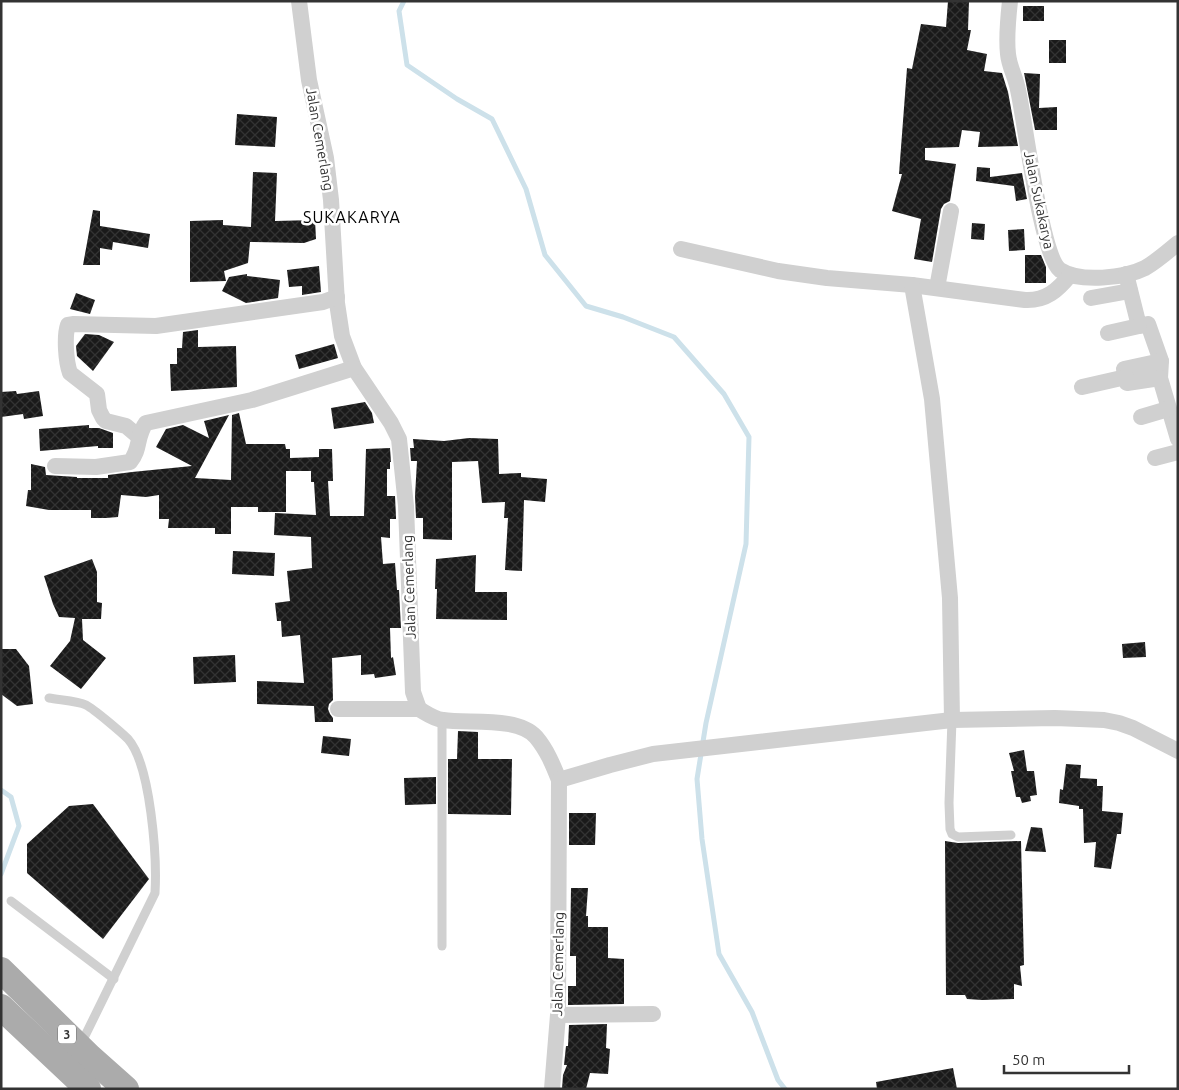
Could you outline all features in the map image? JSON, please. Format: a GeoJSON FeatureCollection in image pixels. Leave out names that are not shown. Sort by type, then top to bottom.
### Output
{"type":"FeatureCollection","features":[{"type":"Feature","properties":{"kind":"main road","name":"3"},"geometry":{"type":"LineString","coordinates":[[5,974],[126,1089]]}},
{"type":"Feature","properties":{"kind":"main road","name":"3"},"geometry":{"type":"LineString","coordinates":[[1,1007],[88,1089]]}},
{"type":"Feature","properties":{"kind":"street","name":"Jalan Cemerlang"},"geometry":{"type":"LineString","coordinates":[[299,1],[309,80],[326,158],[342,336],[354,368],[392,422],[399,439],[406,506],[413,692],[419,709],[430,716],[442,720],[500,723],[521,727],[535,735],[548,754],[559,780],[558,1015],[552,1089]]}},
{"type":"Feature","properties":{"kind":"street","name":"Jalan Sukakarya"},"geometry":{"type":"LineString","coordinates":[[1010,1],[1008,56],[1018,90],[1046,239],[1050,253],[1059,269],[1070,274]]}},
{"type":"Feature","properties":{"kind":"street"},"geometry":{"type":"LineString","coordinates":[[937,288],[951,211]]}},
{"type":"Feature","properties":{"kind":"street"},"geometry":{"type":"LineString","coordinates":[[681,248],[778,271],[826,278],[912,285],[1033,300],[1042,299],[1056,291],[1070,274],[1079,277],[1105,277],[1126,274],[1144,268],[1178,243]]}},
{"type":"Feature","properties":{"kind":"street"},"geometry":{"type":"LineString","coordinates":[[1126,274],[1139,326]]}},
{"type":"Feature","properties":{"kind":"street"},"geometry":{"type":"LineString","coordinates":[[912,285],[932,399],[950,598],[952,720]]}},
{"type":"Feature","properties":{"kind":"street"},"geometry":{"type":"LineString","coordinates":[[1090,298],[1130,291]]}},
{"type":"Feature","properties":{"kind":"street"},"geometry":{"type":"LineString","coordinates":[[139,437],[126,426],[106,421],[99,410],[96,394],[70,373],[66,342],[68,326],[74,324],[156,326],[323,302],[337,297]]}},
{"type":"Feature","properties":{"kind":"street"},"geometry":{"type":"LineString","coordinates":[[1108,334],[1148,324],[1161,361],[1160,378],[1178,439]]}},
{"type":"Feature","properties":{"kind":"street"},"geometry":{"type":"LineString","coordinates":[[1160,378],[1127,383],[1124,369],[1161,361]]}},
{"type":"Feature","properties":{"kind":"street"},"geometry":{"type":"LineString","coordinates":[[55,466],[96,467],[130,462],[137,454],[140,431],[146,423],[252,400],[354,368]]}},
{"type":"Feature","properties":{"kind":"street"},"geometry":{"type":"LineString","coordinates":[[1082,387],[1126,378]]}},
{"type":"Feature","properties":{"kind":"street"},"geometry":{"type":"LineString","coordinates":[[1141,417],[1168,409]]}},
{"type":"Feature","properties":{"kind":"street"},"geometry":{"type":"LineString","coordinates":[[1155,458],[1178,452]]}},
{"type":"Feature","properties":{"kind":"street"},"geometry":{"type":"LineString","coordinates":[[338,709],[419,709]]}},
{"type":"Feature","properties":{"kind":"street"},"geometry":{"type":"LineString","coordinates":[[559,780],[653,754],[952,720],[1055,718],[1104,720],[1133,728],[1178,751]]}},
{"type":"Feature","properties":{"kind":"street"},"geometry":{"type":"LineString","coordinates":[[558,1015],[653,1014]]}},
{"type":"Feature","properties":{"kind":"lane"},"geometry":{"type":"LineString","coordinates":[[49,698],[86,705],[129,740],[143,769],[150,803],[156,877],[155,892],[80,1047]]}},
{"type":"Feature","properties":{"kind":"lane"},"geometry":{"type":"LineString","coordinates":[[442,720],[442,946]]}},
{"type":"Feature","properties":{"kind":"lane"},"geometry":{"type":"LineString","coordinates":[[952,720],[949,803],[950,829],[952,834],[958,837],[1012,835]]}},
{"type":"Feature","properties":{"kind":"lane"},"geometry":{"type":"LineString","coordinates":[[11,900],[114,979]]}},
{"type":"Feature","properties":{"kind":"building"},"geometry":{"type":"Polygon","coordinates":[[[948,1],[969,1],[968,30],[971,30],[967,50],[987,54],[984,71],[1002,73],[1008,92],[1018,146],[978,147],[980,132],[962,130],[959,147],[925,148],[925,160],[956,164],[950,201],[944,204],[941,209],[932,262],[914,259],[921,219],[892,211],[902,174],[899,174],[907,68],[912,69],[921,24],[946,27],[948,1]]]}},
{"type":"Feature","properties":{"kind":"building"},"geometry":{"type":"Polygon","coordinates":[[[1023,6],[1044,6],[1044,21],[1023,21],[1023,6]]]}},
{"type":"Feature","properties":{"kind":"building"},"geometry":{"type":"Polygon","coordinates":[[[1049,40],[1066,40],[1066,63],[1049,63],[1049,40]]]}},
{"type":"Feature","properties":{"kind":"building"},"geometry":{"type":"Polygon","coordinates":[[[1024,73],[1040,74],[1039,108],[1057,107],[1057,130],[1035,130],[1024,73]]]}},
{"type":"Feature","properties":{"kind":"building"},"geometry":{"type":"Polygon","coordinates":[[[237,114],[277,117],[275,147],[235,145],[237,114]]]}},
{"type":"Feature","properties":{"kind":"building"},"geometry":{"type":"Polygon","coordinates":[[[977,167],[990,168],[990,177],[1022,173],[1027,199],[1016,201],[1014,186],[976,181],[977,167]]]}},
{"type":"Feature","properties":{"kind":"building"},"geometry":{"type":"Polygon","coordinates":[[[253,172],[277,173],[275,221],[315,220],[316,239],[304,243],[250,242],[248,263],[224,271],[226,281],[190,282],[190,221],[223,220],[223,225],[251,227],[253,172]]]}},
{"type":"Feature","properties":{"kind":"building"},"geometry":{"type":"Polygon","coordinates":[[[93,210],[100,211],[100,226],[150,234],[148,248],[113,242],[112,250],[100,248],[100,265],[83,265],[93,210]]]}},
{"type":"Feature","properties":{"kind":"building"},"geometry":{"type":"Polygon","coordinates":[[[972,223],[985,224],[984,240],[971,239],[972,223]]]}},
{"type":"Feature","properties":{"kind":"building"},"geometry":{"type":"Polygon","coordinates":[[[1024,229],[1025,250],[1009,251],[1008,230],[1024,229]]]}},
{"type":"Feature","properties":{"kind":"building"},"geometry":{"type":"Polygon","coordinates":[[[1025,255],[1041,255],[1046,267],[1046,283],[1025,283],[1025,255]]]}},
{"type":"Feature","properties":{"kind":"building"},"geometry":{"type":"Polygon","coordinates":[[[319,266],[321,292],[302,295],[302,286],[289,287],[287,270],[319,266]]]}},
{"type":"Feature","properties":{"kind":"building"},"geometry":{"type":"Polygon","coordinates":[[[247,274],[247,276],[280,280],[278,298],[246,303],[222,291],[229,277],[247,274]]]}},
{"type":"Feature","properties":{"kind":"building"},"geometry":{"type":"Polygon","coordinates":[[[76,293],[95,300],[90,314],[70,309],[76,293]]]}},
{"type":"Feature","properties":{"kind":"building"},"geometry":{"type":"Polygon","coordinates":[[[198,330],[198,347],[236,346],[237,387],[171,391],[170,364],[177,364],[177,348],[182,348],[183,332],[198,330]]]}},
{"type":"Feature","properties":{"kind":"building"},"geometry":{"type":"Polygon","coordinates":[[[85,334],[99,335],[114,342],[93,371],[77,356],[76,346],[85,334]]]}},
{"type":"Feature","properties":{"kind":"building"},"geometry":{"type":"Polygon","coordinates":[[[334,344],[338,358],[299,369],[295,355],[334,344]]]}},
{"type":"Feature","properties":{"kind":"building"},"geometry":{"type":"Polygon","coordinates":[[[16,391],[17,394],[39,391],[43,416],[24,419],[23,414],[1,417],[1,392],[16,391]]]}},
{"type":"Feature","properties":{"kind":"building"},"geometry":{"type":"Polygon","coordinates":[[[365,402],[372,413],[374,423],[334,429],[331,408],[365,402]]]}},
{"type":"Feature","properties":{"kind":"building"},"geometry":{"type":"Polygon","coordinates":[[[239,413],[246,444],[285,444],[286,449],[290,449],[290,458],[319,457],[319,449],[332,449],[333,481],[328,481],[330,516],[364,516],[366,449],[390,448],[391,462],[390,469],[387,469],[387,496],[395,496],[396,519],[390,519],[390,538],[381,537],[383,564],[395,563],[397,590],[399,590],[401,628],[390,628],[391,658],[393,657],[396,675],[375,678],[374,674],[361,675],[361,655],[332,658],[333,700],[329,704],[328,709],[333,722],[315,722],[314,706],[257,704],[257,681],[304,683],[300,635],[282,637],[281,621],[277,621],[275,603],[290,601],[287,571],[312,568],[311,537],[274,535],[275,513],[316,515],[314,482],[311,482],[311,471],[286,471],[286,512],[258,512],[258,507],[231,507],[231,534],[215,534],[215,528],[168,528],[169,519],[159,519],[159,495],[146,497],[121,495],[118,517],[106,518],[91,518],[91,510],[49,510],[26,506],[28,490],[31,490],[31,464],[45,467],[46,475],[77,478],[108,478],[108,475],[192,466],[156,447],[166,429],[183,425],[209,438],[204,421],[229,415],[195,478],[231,480],[232,415],[239,413]]]}},
{"type":"Feature","properties":{"kind":"building"},"geometry":{"type":"Polygon","coordinates":[[[89,425],[89,428],[99,428],[113,433],[113,448],[98,448],[98,446],[40,451],[39,429],[89,425]]]}},
{"type":"Feature","properties":{"kind":"building"},"geometry":{"type":"Polygon","coordinates":[[[469,438],[498,439],[499,474],[521,473],[521,477],[547,479],[545,502],[524,500],[522,571],[505,570],[508,518],[504,518],[505,502],[482,503],[478,461],[452,462],[452,540],[423,539],[423,518],[416,518],[417,461],[411,461],[410,448],[414,448],[413,439],[444,441],[469,438]]]}},
{"type":"Feature","properties":{"kind":"building"},"geometry":{"type":"Polygon","coordinates":[[[233,551],[275,553],[274,576],[232,574],[233,551]]]}},
{"type":"Feature","properties":{"kind":"building"},"geometry":{"type":"Polygon","coordinates":[[[476,555],[475,592],[507,592],[507,620],[436,619],[436,559],[476,555]]]}},
{"type":"Feature","properties":{"kind":"building"},"geometry":{"type":"Polygon","coordinates":[[[92,559],[97,572],[97,602],[102,603],[101,619],[82,619],[83,640],[106,658],[81,689],[50,666],[70,641],[75,618],[59,617],[44,576],[92,559]]]}},
{"type":"Feature","properties":{"kind":"building"},"geometry":{"type":"Polygon","coordinates":[[[1145,642],[1146,657],[1123,658],[1122,644],[1145,642]]]}},
{"type":"Feature","properties":{"kind":"building"},"geometry":{"type":"Polygon","coordinates":[[[1,649],[16,649],[29,666],[33,704],[17,706],[1,694],[1,649]]]}},
{"type":"Feature","properties":{"kind":"building"},"geometry":{"type":"Polygon","coordinates":[[[235,655],[236,682],[194,684],[193,657],[235,655]]]}},
{"type":"Feature","properties":{"kind":"building"},"geometry":{"type":"Polygon","coordinates":[[[458,731],[478,732],[478,759],[512,759],[511,815],[448,814],[448,759],[457,759],[458,731]]]}},
{"type":"Feature","properties":{"kind":"building"},"geometry":{"type":"Polygon","coordinates":[[[323,736],[351,739],[349,756],[321,753],[323,736]]]}},
{"type":"Feature","properties":{"kind":"building"},"geometry":{"type":"Polygon","coordinates":[[[1024,750],[1027,771],[1034,771],[1037,795],[1030,796],[1031,801],[1022,803],[1020,797],[1016,797],[1011,771],[1014,771],[1009,753],[1024,750]]]}},
{"type":"Feature","properties":{"kind":"building"},"geometry":{"type":"Polygon","coordinates":[[[1066,764],[1081,765],[1080,778],[1097,779],[1097,786],[1103,786],[1102,811],[1123,813],[1121,834],[1117,834],[1111,869],[1094,867],[1096,842],[1084,843],[1083,809],[1079,809],[1079,806],[1059,803],[1060,789],[1063,790],[1066,764]]]}},
{"type":"Feature","properties":{"kind":"building"},"geometry":{"type":"Polygon","coordinates":[[[436,777],[436,804],[405,805],[404,778],[436,777]]]}},
{"type":"Feature","properties":{"kind":"building"},"geometry":{"type":"Polygon","coordinates":[[[93,804],[149,879],[103,939],[27,873],[27,844],[69,806],[93,804]]]}},
{"type":"Feature","properties":{"kind":"building"},"geometry":{"type":"Polygon","coordinates":[[[569,813],[596,813],[595,845],[569,845],[569,813]]]}},
{"type":"Feature","properties":{"kind":"building"},"geometry":{"type":"Polygon","coordinates":[[[1031,827],[1042,828],[1046,852],[1025,851],[1031,827]]]}},
{"type":"Feature","properties":{"kind":"building"},"geometry":{"type":"Polygon","coordinates":[[[945,841],[958,843],[1021,841],[1024,965],[1020,966],[1022,986],[1014,984],[1014,999],[982,1000],[967,999],[965,995],[946,995],[945,841]]]}},
{"type":"Feature","properties":{"kind":"building"},"geometry":{"type":"Polygon","coordinates":[[[571,888],[588,888],[586,916],[588,916],[588,927],[608,927],[608,958],[624,959],[624,1004],[568,1005],[568,986],[576,986],[576,956],[570,956],[571,888]]]}},
{"type":"Feature","properties":{"kind":"building"},"geometry":{"type":"Polygon","coordinates":[[[607,1024],[606,1048],[610,1049],[608,1074],[590,1073],[586,1089],[562,1089],[563,1075],[567,1065],[564,1065],[566,1046],[568,1046],[569,1025],[607,1024]]]}},
{"type":"Feature","properties":{"kind":"building"},"geometry":{"type":"Polygon","coordinates":[[[953,1068],[957,1089],[877,1089],[876,1082],[953,1068]]]}},
{"type":"Feature","properties":{"kind":"waterway"},"geometry":{"type":"LineString","coordinates":[[404,1],[399,11],[407,65],[457,99],[492,119],[526,189],[545,255],[586,306],[623,317],[674,337],[724,394],[749,437],[746,544],[706,723],[697,779],[702,839],[719,954],[752,1012],[778,1080],[785,1089]]}},
{"type":"Feature","properties":{"kind":"waterway"},"geometry":{"type":"LineString","coordinates":[[1,790],[11,797],[19,826],[1,874]]}},
{"type":"Feature","properties":{"kind":"district","name":"SUKAKARYA"},"geometry":{"type":"Point","coordinates":[352,217]}}]}
